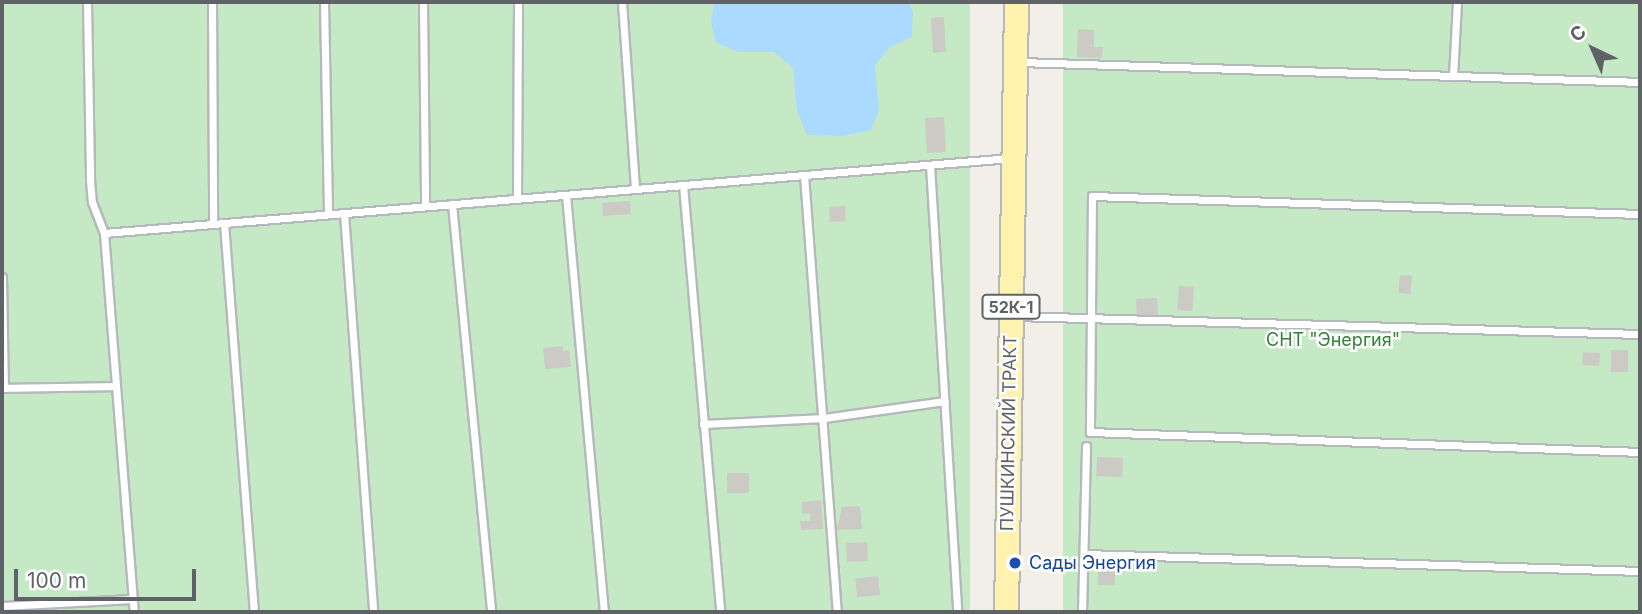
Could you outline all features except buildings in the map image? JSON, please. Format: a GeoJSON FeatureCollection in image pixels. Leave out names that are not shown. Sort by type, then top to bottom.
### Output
{"type":"FeatureCollection","features":[{"type":"Feature","properties":{"kind":"main road","name":"ПУШКИНСКИЙ ТРАКТ"},"geometry":{"type":"LineString","coordinates":[[1006,612],[1016,2]]}},
{"type":"Feature","properties":{"kind":"lane"},"geometry":{"type":"LineString","coordinates":[[87,2],[90,180],[92,202],[104,233],[134,612]]}},
{"type":"Feature","properties":{"kind":"lane"},"geometry":{"type":"LineString","coordinates":[[212,2],[214,224]]}},
{"type":"Feature","properties":{"kind":"lane"},"geometry":{"type":"LineString","coordinates":[[324,2],[328,214]]}},
{"type":"Feature","properties":{"kind":"lane"},"geometry":{"type":"LineString","coordinates":[[423,2],[425,206]]}},
{"type":"Feature","properties":{"kind":"lane"},"geometry":{"type":"LineString","coordinates":[[517,2],[517,199]]}},
{"type":"Feature","properties":{"kind":"lane"},"geometry":{"type":"LineString","coordinates":[[622,2],[635,189]]}},
{"type":"Feature","properties":{"kind":"lane"},"geometry":{"type":"LineString","coordinates":[[1453,76],[1457,2]]}},
{"type":"Feature","properties":{"kind":"lane"},"geometry":{"type":"LineString","coordinates":[[1015,62],[1640,82]]}},
{"type":"Feature","properties":{"kind":"lane"},"geometry":{"type":"LineString","coordinates":[[104,233],[1014,158]]}},
{"type":"Feature","properties":{"kind":"lane"},"geometry":{"type":"LineString","coordinates":[[930,165],[957,612]]}},
{"type":"Feature","properties":{"kind":"lane"},"geometry":{"type":"LineString","coordinates":[[804,175],[837,612]]}},
{"type":"Feature","properties":{"kind":"lane"},"geometry":{"type":"LineString","coordinates":[[683,185],[720,612]]}},
{"type":"Feature","properties":{"kind":"lane"},"geometry":{"type":"LineString","coordinates":[[566,195],[604,612]]}},
{"type":"Feature","properties":{"kind":"lane"},"geometry":{"type":"LineString","coordinates":[[1640,214],[1092,196],[1090,432],[1098,435],[1640,452]]}},
{"type":"Feature","properties":{"kind":"lane"},"geometry":{"type":"LineString","coordinates":[[452,204],[491,612]]}},
{"type":"Feature","properties":{"kind":"lane"},"geometry":{"type":"LineString","coordinates":[[344,213],[373,612]]}},
{"type":"Feature","properties":{"kind":"lane"},"geometry":{"type":"LineString","coordinates":[[224,223],[254,612]]}},
{"type":"Feature","properties":{"kind":"lane"},"geometry":{"type":"LineString","coordinates":[[2,277],[3,388],[116,386]]}},
{"type":"Feature","properties":{"kind":"lane"},"geometry":{"type":"LineString","coordinates":[[1011,316],[1640,334]]}},
{"type":"Feature","properties":{"kind":"lane"},"geometry":{"type":"LineString","coordinates":[[703,424],[824,418],[944,401]]}},
{"type":"Feature","properties":{"kind":"lane"},"geometry":{"type":"LineString","coordinates":[[1082,612],[1086,446]]}},
{"type":"Feature","properties":{"kind":"lane"},"geometry":{"type":"LineString","coordinates":[[1084,554],[1640,571]]}},
{"type":"Feature","properties":{"kind":"lane"},"geometry":{"type":"LineString","coordinates":[[2,606],[133,599]]}},
{"type":"Feature","properties":{"kind":"green space"},"geometry":{"type":"Polygon","coordinates":[[[2,2],[970,2],[970,612],[2,612],[2,2]]]}},
{"type":"Feature","properties":{"kind":"green space","name":"СНТ \"Энергия\""},"geometry":{"type":"Polygon","coordinates":[[[1063,2],[1640,2],[1640,612],[1063,612],[1063,2]]]}},
{"type":"Feature","properties":{"kind":"water"},"geometry":{"type":"Polygon","coordinates":[[[715,2],[908,2],[913,12],[912,37],[890,47],[875,65],[879,110],[871,130],[842,136],[807,135],[797,111],[793,68],[774,52],[738,52],[715,42],[711,20],[715,2]]]}},
{"type":"Feature","properties":{"kind":"place","name":"Сады Энергия"},"geometry":{"type":"Point","coordinates":[1015,563]}}]}
